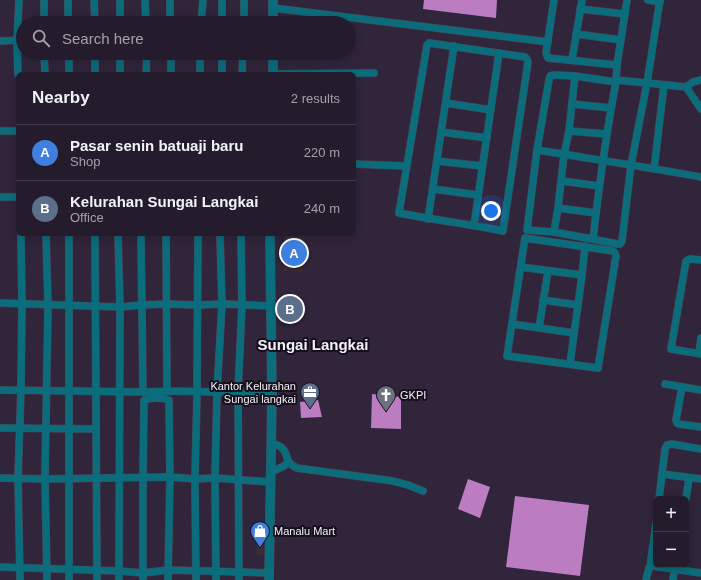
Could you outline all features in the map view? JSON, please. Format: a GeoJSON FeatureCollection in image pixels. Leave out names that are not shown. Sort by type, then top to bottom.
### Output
{"type":"FeatureCollection","features":[{"type":"Feature","properties":{"kind":"street"},"geometry":{"type":"LineString","coordinates":[[19,0],[19,16]]}},
{"type":"Feature","properties":{"kind":"street"},"geometry":{"type":"LineString","coordinates":[[44,0],[44,16]]}},
{"type":"Feature","properties":{"kind":"street"},"geometry":{"type":"LineString","coordinates":[[68,0],[68,16]]}},
{"type":"Feature","properties":{"kind":"street"},"geometry":{"type":"LineString","coordinates":[[94,0],[94,16]]}},
{"type":"Feature","properties":{"kind":"street"},"geometry":{"type":"LineString","coordinates":[[120,0],[120,16]]}},
{"type":"Feature","properties":{"kind":"street"},"geometry":{"type":"LineString","coordinates":[[145,0],[146,16]]}},
{"type":"Feature","properties":{"kind":"street"},"geometry":{"type":"LineString","coordinates":[[170,0],[170,16]]}},
{"type":"Feature","properties":{"kind":"street"},"geometry":{"type":"LineString","coordinates":[[202,16],[203,0]]}},
{"type":"Feature","properties":{"kind":"street"},"geometry":{"type":"LineString","coordinates":[[222,0],[222,16]]}},
{"type":"Feature","properties":{"kind":"street"},"geometry":{"type":"LineString","coordinates":[[244,0],[244,16]]}},
{"type":"Feature","properties":{"kind":"street"},"geometry":{"type":"LineString","coordinates":[[554,0],[546,53],[548,58],[617,65]]}},
{"type":"Feature","properties":{"kind":"street"},"geometry":{"type":"LineString","coordinates":[[572,60],[582,0]]}},
{"type":"Feature","properties":{"kind":"street"},"geometry":{"type":"LineString","coordinates":[[627,0],[616,80],[686,87],[693,82],[701,80]]}},
{"type":"Feature","properties":{"kind":"street"},"geometry":{"type":"LineString","coordinates":[[593,239],[599,186],[616,82],[575,76],[554,75],[550,78],[537,150],[527,230],[554,232],[620,244],[622,242],[631,165],[648,83],[660,1],[648,0]]}},
{"type":"Feature","properties":{"kind":"street"},"geometry":{"type":"LineString","coordinates":[[273,16],[273,4],[548,42]]}},
{"type":"Feature","properties":{"kind":"street"},"geometry":{"type":"LineString","coordinates":[[580,9],[625,14]]}},
{"type":"Feature","properties":{"kind":"street"},"geometry":{"type":"LineString","coordinates":[[576,34],[621,40]]}},
{"type":"Feature","properties":{"kind":"street"},"geometry":{"type":"LineString","coordinates":[[0,41],[16,40]]}},
{"type":"Feature","properties":{"kind":"street"},"geometry":{"type":"LineString","coordinates":[[427,44],[454,46],[499,53],[525,57],[528,62],[503,231],[399,213],[427,44]]}},
{"type":"Feature","properties":{"kind":"street"},"geometry":{"type":"LineString","coordinates":[[428,219],[454,46]]}},
{"type":"Feature","properties":{"kind":"street"},"geometry":{"type":"LineString","coordinates":[[474,225],[499,53]]}},
{"type":"Feature","properties":{"kind":"street"},"geometry":{"type":"LineString","coordinates":[[18,72],[19,60]]}},
{"type":"Feature","properties":{"kind":"street"},"geometry":{"type":"LineString","coordinates":[[44,60],[45,72]]}},
{"type":"Feature","properties":{"kind":"street"},"geometry":{"type":"LineString","coordinates":[[68,60],[68,72]]}},
{"type":"Feature","properties":{"kind":"street"},"geometry":{"type":"LineString","coordinates":[[95,60],[95,72]]}},
{"type":"Feature","properties":{"kind":"street"},"geometry":{"type":"LineString","coordinates":[[120,60],[120,72]]}},
{"type":"Feature","properties":{"kind":"street"},"geometry":{"type":"LineString","coordinates":[[146,72],[147,60]]}},
{"type":"Feature","properties":{"kind":"street"},"geometry":{"type":"LineString","coordinates":[[171,60],[171,72]]}},
{"type":"Feature","properties":{"kind":"street"},"geometry":{"type":"LineString","coordinates":[[200,60],[200,72]]}},
{"type":"Feature","properties":{"kind":"street"},"geometry":{"type":"LineString","coordinates":[[222,60],[222,72]]}},
{"type":"Feature","properties":{"kind":"street"},"geometry":{"type":"LineString","coordinates":[[242,72],[243,60]]}},
{"type":"Feature","properties":{"kind":"street"},"geometry":{"type":"LineString","coordinates":[[273,60],[273,72]]}},
{"type":"Feature","properties":{"kind":"street"},"geometry":{"type":"LineString","coordinates":[[356,73],[374,73]]}},
{"type":"Feature","properties":{"kind":"street"},"geometry":{"type":"LineString","coordinates":[[554,232],[562,181],[564,155],[569,131],[575,76]]}},
{"type":"Feature","properties":{"kind":"street"},"geometry":{"type":"LineString","coordinates":[[654,169],[664,85]]}},
{"type":"Feature","properties":{"kind":"street"},"geometry":{"type":"LineString","coordinates":[[686,87],[701,109]]}},
{"type":"Feature","properties":{"kind":"street"},"geometry":{"type":"LineString","coordinates":[[446,103],[491,110]]}},
{"type":"Feature","properties":{"kind":"street"},"geometry":{"type":"LineString","coordinates":[[572,104],[611,108]]}},
{"type":"Feature","properties":{"kind":"street"},"geometry":{"type":"LineString","coordinates":[[0,131],[16,131]]}},
{"type":"Feature","properties":{"kind":"street"},"geometry":{"type":"LineString","coordinates":[[569,131],[607,134]]}},
{"type":"Feature","properties":{"kind":"street"},"geometry":{"type":"LineString","coordinates":[[441,132],[487,138]]}},
{"type":"Feature","properties":{"kind":"street"},"geometry":{"type":"LineString","coordinates":[[537,150],[701,177]]}},
{"type":"Feature","properties":{"kind":"street"},"geometry":{"type":"LineString","coordinates":[[437,161],[482,166]]}},
{"type":"Feature","properties":{"kind":"street"},"geometry":{"type":"LineString","coordinates":[[356,164],[406,166]]}},
{"type":"Feature","properties":{"kind":"street"},"geometry":{"type":"LineString","coordinates":[[562,181],[599,186]]}},
{"type":"Feature","properties":{"kind":"street"},"geometry":{"type":"LineString","coordinates":[[433,189],[478,195]]}},
{"type":"Feature","properties":{"kind":"street"},"geometry":{"type":"LineString","coordinates":[[0,197],[16,197]]}},
{"type":"Feature","properties":{"kind":"street"},"geometry":{"type":"LineString","coordinates":[[558,208],[596,214]]}},
{"type":"Feature","properties":{"kind":"street"},"geometry":{"type":"LineString","coordinates":[[20,236],[22,304],[18,478],[20,580]]}},
{"type":"Feature","properties":{"kind":"street"},"geometry":{"type":"LineString","coordinates":[[46,236],[48,305],[45,479],[47,580]]}},
{"type":"Feature","properties":{"kind":"street"},"geometry":{"type":"LineString","coordinates":[[69,236],[69,580]]}},
{"type":"Feature","properties":{"kind":"street"},"geometry":{"type":"LineString","coordinates":[[95,236],[97,580]]}},
{"type":"Feature","properties":{"kind":"street"},"geometry":{"type":"LineString","coordinates":[[118,236],[120,307],[119,580]]}},
{"type":"Feature","properties":{"kind":"street"},"geometry":{"type":"LineString","coordinates":[[141,236],[143,392]]}},
{"type":"Feature","properties":{"kind":"street"},"geometry":{"type":"LineString","coordinates":[[166,236],[167,391]]}},
{"type":"Feature","properties":{"kind":"street"},"geometry":{"type":"LineString","coordinates":[[196,580],[195,479],[198,236]]}},
{"type":"Feature","properties":{"kind":"street"},"geometry":{"type":"LineString","coordinates":[[216,580],[215,478],[217,391],[222,304],[220,236]]}},
{"type":"Feature","properties":{"kind":"street"},"geometry":{"type":"LineString","coordinates":[[239,576],[238,392],[242,305],[241,236]]}},
{"type":"Feature","properties":{"kind":"street"},"geometry":{"type":"LineString","coordinates":[[0,567],[119,571],[143,576],[168,570],[216,572],[239,576],[269,577],[272,443],[272,306],[270,236]]}},
{"type":"Feature","properties":{"kind":"street"},"geometry":{"type":"LineString","coordinates":[[525,238],[585,246],[613,251],[616,256],[598,368],[507,356],[525,238]]}},
{"type":"Feature","properties":{"kind":"street"},"geometry":{"type":"LineString","coordinates":[[570,364],[585,246]]}},
{"type":"Feature","properties":{"kind":"street"},"geometry":{"type":"LineString","coordinates":[[701,260],[691,258],[687,260],[671,349],[700,353],[701,338]]}},
{"type":"Feature","properties":{"kind":"street"},"geometry":{"type":"LineString","coordinates":[[521,267],[582,275]]}},
{"type":"Feature","properties":{"kind":"street"},"geometry":{"type":"LineString","coordinates":[[539,328],[548,270]]}},
{"type":"Feature","properties":{"kind":"street"},"geometry":{"type":"LineString","coordinates":[[543,300],[578,305]]}},
{"type":"Feature","properties":{"kind":"street"},"geometry":{"type":"LineString","coordinates":[[0,303],[120,307],[166,304],[272,306]]}},
{"type":"Feature","properties":{"kind":"street"},"geometry":{"type":"LineString","coordinates":[[512,324],[574,333]]}},
{"type":"Feature","properties":{"kind":"street"},"geometry":{"type":"LineString","coordinates":[[665,384],[701,390]]}},
{"type":"Feature","properties":{"kind":"street"},"geometry":{"type":"LineString","coordinates":[[682,387],[676,420],[677,423],[701,428]]}},
{"type":"Feature","properties":{"kind":"street"},"geometry":{"type":"LineString","coordinates":[[0,390],[96,392],[217,391],[272,395]]}},
{"type":"Feature","properties":{"kind":"street"},"geometry":{"type":"LineString","coordinates":[[143,576],[144,400],[161,397],[169,400],[170,477],[168,580]]}},
{"type":"Feature","properties":{"kind":"street"},"geometry":{"type":"LineString","coordinates":[[0,428],[96,429]]}},
{"type":"Feature","properties":{"kind":"street"},"geometry":{"type":"LineString","coordinates":[[272,443],[283,448],[288,462],[297,468],[393,481],[423,491]]}},
{"type":"Feature","properties":{"kind":"street"},"geometry":{"type":"LineString","coordinates":[[659,496],[665,449],[667,445],[672,444],[701,448]]}},
{"type":"Feature","properties":{"kind":"street"},"geometry":{"type":"LineString","coordinates":[[271,472],[284,466],[288,462]]}},
{"type":"Feature","properties":{"kind":"street"},"geometry":{"type":"LineString","coordinates":[[662,474],[701,479]]}},
{"type":"Feature","properties":{"kind":"street"},"geometry":{"type":"LineString","coordinates":[[0,478],[45,479],[170,477],[195,479],[238,479],[270,482]]}},
{"type":"Feature","properties":{"kind":"street"},"geometry":{"type":"LineString","coordinates":[[686,496],[689,478]]}},
{"type":"Feature","properties":{"kind":"street"},"geometry":{"type":"LineString","coordinates":[[646,580],[650,567],[655,532]]}},
{"type":"Feature","properties":{"kind":"street"},"geometry":{"type":"LineString","coordinates":[[673,580],[675,568]]}},
{"type":"Feature","properties":{"kind":"street"},"geometry":{"type":"LineString","coordinates":[[679,568],[701,574],[700,580]]}},
{"type":"Feature","properties":{"kind":"shaded area"},"geometry":{"type":"Polygon","coordinates":[[[285,236],[305,236],[303,272],[283,271],[285,236]]]}},
{"type":"Feature","properties":{"kind":"shaded area","name":"Manalu Mart"},"geometry":{"type":"Polygon","coordinates":[[[256,540],[263,540],[264,555],[257,555],[256,540]]]}},
{"type":"Feature","properties":{"kind":"building"},"geometry":{"type":"Polygon","coordinates":[[[424,0],[497,0],[496,18],[423,9],[424,0]]]}},
{"type":"Feature","properties":{"kind":"building"},"geometry":{"type":"Polygon","coordinates":[[[287,300],[295,300],[295,319],[284,319],[287,300]]]}},
{"type":"Feature","properties":{"kind":"building","name":"GKPI"},"geometry":{"type":"Polygon","coordinates":[[[372,394],[401,397],[401,429],[371,428],[372,394]]]}},
{"type":"Feature","properties":{"kind":"building","name":"Kantor Kelurahan Sungai langkai"},"geometry":{"type":"Polygon","coordinates":[[[318,400],[322,417],[301,418],[300,402],[318,400]]]}},
{"type":"Feature","properties":{"kind":"building"},"geometry":{"type":"Polygon","coordinates":[[[468,479],[490,487],[480,518],[458,509],[468,479]]]}},
{"type":"Feature","properties":{"kind":"building"},"geometry":{"type":"Polygon","coordinates":[[[515,496],[589,505],[580,576],[506,567],[515,496]]]}},
{"type":"Feature","properties":{"kind":"place","name":"Pasar senin batuaji baru"},"geometry":{"type":"Point","coordinates":[294,253]}},
{"type":"Feature","properties":{"kind":"place","name":"Kelurahan Sungai Langkai"},"geometry":{"type":"Point","coordinates":[290,309]}},
{"type":"Feature","properties":{"kind":"place","name":"Kantor Kelurahan Sungai langkai"},"geometry":{"type":"Point","coordinates":[310,409]}},
{"type":"Feature","properties":{"kind":"place","name":"GKPI"},"geometry":{"type":"Point","coordinates":[386,412]}},
{"type":"Feature","properties":{"kind":"place","name":"Manalu Mart"},"geometry":{"type":"Point","coordinates":[260,548]}},
{"type":"Feature","properties":{"kind":"district","name":"Sungai Langkai"},"geometry":{"type":"Point","coordinates":[313,345]}}]}
